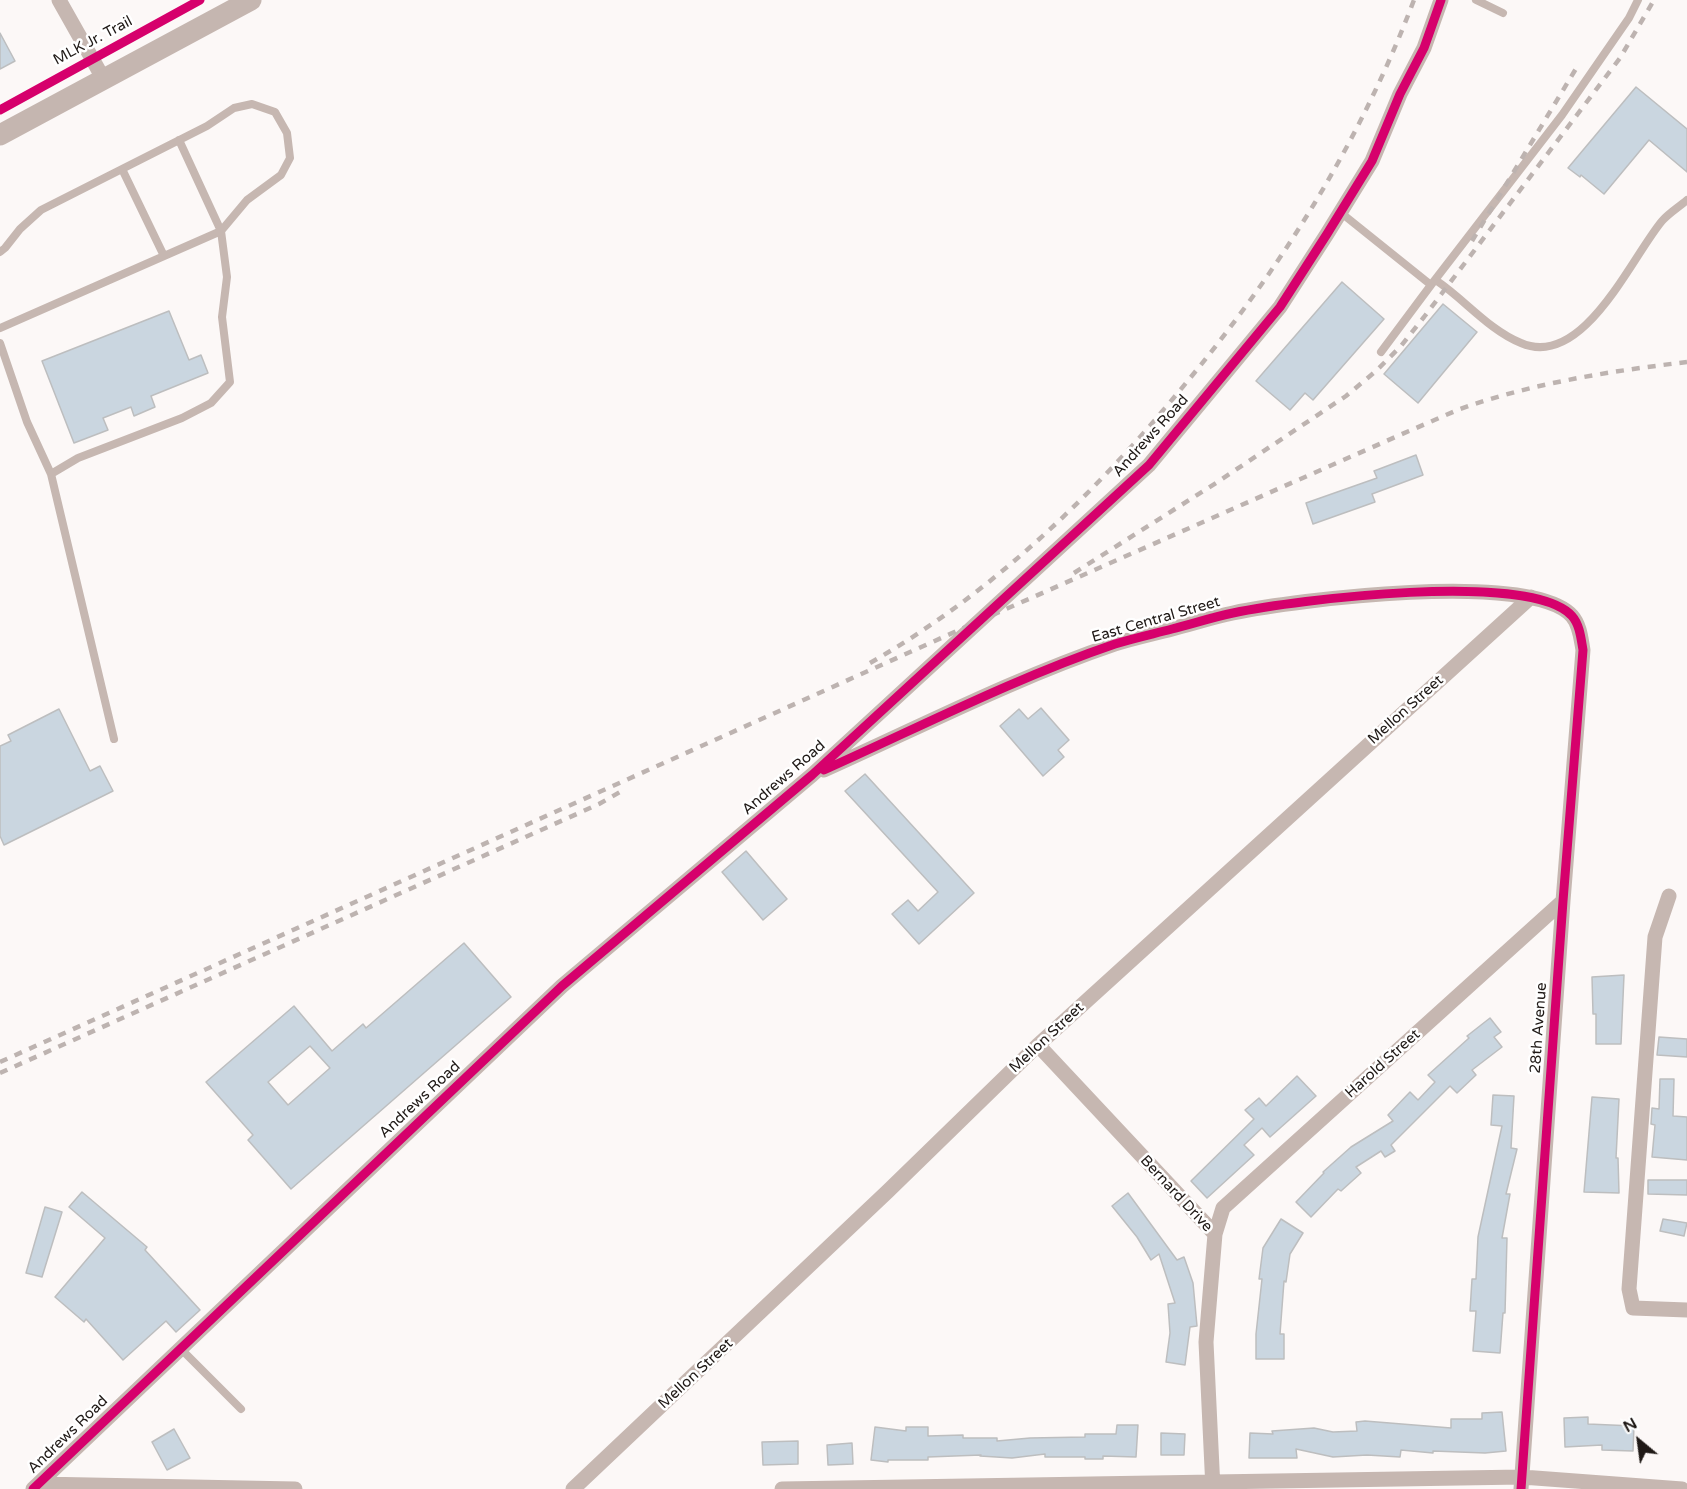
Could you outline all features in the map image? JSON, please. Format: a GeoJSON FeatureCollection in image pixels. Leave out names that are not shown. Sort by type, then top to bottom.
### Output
{"type":"FeatureCollection","features":[{"type":"Feature","properties":{"kind":"main road"},"geometry":{"type":"LineString","coordinates":[[0,135],[251,0]]}},
{"type":"Feature","properties":{"kind":"street"},"geometry":{"type":"LineString","coordinates":[[59,0],[103,78]]}},
{"type":"Feature","properties":{"kind":"street","name":"Andrews Road"},"geometry":{"type":"LineString","coordinates":[[36,1486],[562,986],[812,775],[1149,465],[1280,308],[1372,161],[1400,94],[1424,48],[1441,0]]}},
{"type":"Feature","properties":{"kind":"street","name":"East Central Street"},"geometry":{"type":"LineString","coordinates":[[812,775],[1012,685],[1116,644],[1233,613],[1327,598],[1440,591],[1531,597]]}},
{"type":"Feature","properties":{"kind":"street","name":"28th Avenue"},"geometry":{"type":"LineString","coordinates":[[1521,1483],[1583,650],[1580,631],[1572,616],[1558,607],[1531,597]]}},
{"type":"Feature","properties":{"kind":"street","name":"Mellon Street"},"geometry":{"type":"LineString","coordinates":[[573,1489],[1038,1046],[1531,597]]}},
{"type":"Feature","properties":{"kind":"street"},"geometry":{"type":"LineString","coordinates":[[1669,896],[1655,937],[1629,1289],[1633,1308],[1687,1310]]}},
{"type":"Feature","properties":{"kind":"street","name":"Harold Street"},"geometry":{"type":"LineString","coordinates":[[1215,1234],[1223,1208],[1563,902]]}},
{"type":"Feature","properties":{"kind":"street","name":"Bernard Drive"},"geometry":{"type":"LineString","coordinates":[[1038,1046],[1215,1234],[1206,1342],[1213,1486]]}},
{"type":"Feature","properties":{"kind":"street"},"geometry":{"type":"LineString","coordinates":[[782,1489],[1521,1483],[1682,1489]]}},
{"type":"Feature","properties":{"kind":"street"},"geometry":{"type":"LineString","coordinates":[[36,1486],[295,1489]]}},
{"type":"Feature","properties":{"kind":"lane"},"geometry":{"type":"LineString","coordinates":[[1476,0],[1503,13]]}},
{"type":"Feature","properties":{"kind":"lane"},"geometry":{"type":"LineString","coordinates":[[1381,351],[1562,115],[1629,18],[1638,0]]}},
{"type":"Feature","properties":{"kind":"lane"},"geometry":{"type":"LineString","coordinates":[[0,252],[41,210],[207,126],[234,108],[252,104],[275,112],[287,133],[290,158],[281,175],[247,201],[221,231],[0,328]]}},
{"type":"Feature","properties":{"kind":"lane"},"geometry":{"type":"LineString","coordinates":[[51,474],[78,458],[211,403],[230,382],[222,317],[227,277],[221,231],[179,140]]}},
{"type":"Feature","properties":{"kind":"lane"},"geometry":{"type":"LineString","coordinates":[[122,169],[164,256]]}},
{"type":"Feature","properties":{"kind":"lane"},"geometry":{"type":"LineString","coordinates":[[1340,212],[1507,336],[1523,345],[1553,346],[1580,332],[1595,317],[1664,219],[1687,200]]}},
{"type":"Feature","properties":{"kind":"lane"},"geometry":{"type":"LineString","coordinates":[[0,343],[27,422],[51,474],[114,739]]}},
{"type":"Feature","properties":{"kind":"lane"},"geometry":{"type":"LineString","coordinates":[[180,1348],[242,1409]]}},
{"type":"Feature","properties":{"kind":"building"},"geometry":{"type":"Polygon","coordinates":[[[0,33],[15,61],[0,69],[0,33]]]}},
{"type":"Feature","properties":{"kind":"building"},"geometry":{"type":"Polygon","coordinates":[[[1636,87],[1687,129],[1687,172],[1649,140],[1604,194],[1581,175],[1580,177],[1568,168],[1636,87]]]}},
{"type":"Feature","properties":{"kind":"building"},"geometry":{"type":"Polygon","coordinates":[[[1342,282],[1384,319],[1313,400],[1305,393],[1290,410],[1256,381],[1342,282]]]}},
{"type":"Feature","properties":{"kind":"building"},"geometry":{"type":"Polygon","coordinates":[[[1443,304],[1477,332],[1418,403],[1384,374],[1443,304]]]}},
{"type":"Feature","properties":{"kind":"building"},"geometry":{"type":"Polygon","coordinates":[[[169,311],[189,360],[201,355],[208,373],[151,396],[155,407],[134,416],[131,407],[103,418],[108,430],[74,443],[42,361],[169,311]]]}},
{"type":"Feature","properties":{"kind":"building"},"geometry":{"type":"Polygon","coordinates":[[[1416,455],[1423,475],[1372,494],[1375,502],[1313,524],[1306,503],[1377,478],[1374,471],[1416,455]]]}},
{"type":"Feature","properties":{"kind":"building"},"geometry":{"type":"Polygon","coordinates":[[[1041,708],[1069,740],[1058,750],[1064,757],[1043,776],[1000,726],[1019,709],[1028,719],[1041,708]]]}},
{"type":"Feature","properties":{"kind":"building"},"geometry":{"type":"Polygon","coordinates":[[[59,709],[90,771],[100,766],[113,791],[4,845],[0,836],[0,746],[11,741],[8,735],[59,709]]]}},
{"type":"Feature","properties":{"kind":"building"},"geometry":{"type":"Polygon","coordinates":[[[865,774],[974,893],[919,944],[892,914],[908,900],[918,911],[938,892],[845,791],[865,774]]]}},
{"type":"Feature","properties":{"kind":"building"},"geometry":{"type":"Polygon","coordinates":[[[746,851],[787,899],[763,920],[722,872],[746,851]]]}},
{"type":"Feature","properties":{"kind":"building"},"geometry":{"type":"Polygon","coordinates":[[[464,943],[511,997],[291,1189],[248,1140],[253,1135],[206,1082],[294,1006],[332,1051],[363,1024],[366,1028],[464,943]],[[310,1046],[268,1082],[288,1105],[330,1068],[310,1046]]]}},
{"type":"Feature","properties":{"kind":"building"},"geometry":{"type":"Polygon","coordinates":[[[1624,975],[1621,1044],[1596,1044],[1592,977],[1624,975]]]}},
{"type":"Feature","properties":{"kind":"building"},"geometry":{"type":"Polygon","coordinates":[[[1490,1018],[1501,1032],[1494,1037],[1502,1047],[1472,1070],[1476,1075],[1457,1093],[1450,1086],[1391,1145],[1395,1151],[1385,1157],[1381,1151],[1356,1167],[1361,1173],[1341,1191],[1338,1189],[1311,1217],[1296,1202],[1323,1172],[1351,1147],[1393,1121],[1388,1115],[1410,1092],[1418,1100],[1435,1082],[1428,1075],[1469,1038],[1467,1036],[1490,1018]]]}},
{"type":"Feature","properties":{"kind":"building"},"geometry":{"type":"Polygon","coordinates":[[[1659,1037],[1687,1039],[1687,1057],[1657,1055],[1659,1037]]]}},
{"type":"Feature","properties":{"kind":"building"},"geometry":{"type":"Polygon","coordinates":[[[1297,1076],[1316,1096],[1270,1137],[1262,1128],[1244,1145],[1254,1155],[1207,1198],[1191,1181],[1254,1119],[1245,1110],[1259,1098],[1266,1106],[1297,1076]]]}},
{"type":"Feature","properties":{"kind":"building"},"geometry":{"type":"Polygon","coordinates":[[[1660,1079],[1674,1079],[1673,1116],[1687,1117],[1687,1160],[1652,1157],[1655,1125],[1651,1124],[1652,1108],[1659,1109],[1660,1079]]]}},
{"type":"Feature","properties":{"kind":"building"},"geometry":{"type":"Polygon","coordinates":[[[1493,1095],[1514,1096],[1511,1148],[1517,1149],[1506,1194],[1510,1194],[1502,1238],[1507,1238],[1505,1313],[1503,1313],[1500,1353],[1473,1351],[1476,1311],[1470,1311],[1472,1279],[1476,1279],[1478,1237],[1502,1126],[1491,1125],[1493,1095]]]}},
{"type":"Feature","properties":{"kind":"building"},"geometry":{"type":"Polygon","coordinates":[[[1592,1097],[1619,1099],[1616,1158],[1618,1158],[1619,1193],[1584,1192],[1592,1097]]]}},
{"type":"Feature","properties":{"kind":"building"},"geometry":{"type":"Polygon","coordinates":[[[1648,1180],[1687,1180],[1687,1195],[1648,1194],[1648,1180]]]}},
{"type":"Feature","properties":{"kind":"building"},"geometry":{"type":"Polygon","coordinates":[[[82,1192],[147,1247],[145,1250],[200,1310],[176,1332],[166,1321],[123,1360],[86,1319],[84,1322],[55,1297],[105,1238],[69,1207],[82,1192]]]}},
{"type":"Feature","properties":{"kind":"building"},"geometry":{"type":"Polygon","coordinates":[[[1128,1193],[1177,1260],[1184,1257],[1193,1283],[1197,1326],[1190,1327],[1185,1365],[1166,1362],[1170,1333],[1168,1304],[1175,1303],[1159,1254],[1151,1260],[1137,1237],[1112,1206],[1128,1193]]]}},
{"type":"Feature","properties":{"kind":"building"},"geometry":{"type":"Polygon","coordinates":[[[45,1207],[62,1212],[42,1277],[26,1273],[45,1207]]]}},
{"type":"Feature","properties":{"kind":"building"},"geometry":{"type":"Polygon","coordinates":[[[1281,1219],[1303,1233],[1290,1254],[1286,1282],[1284,1281],[1280,1334],[1284,1334],[1284,1359],[1256,1359],[1256,1334],[1262,1279],[1259,1279],[1263,1248],[1281,1219]]]}},
{"type":"Feature","properties":{"kind":"building"},"geometry":{"type":"Polygon","coordinates":[[[1663,1219],[1687,1223],[1684,1236],[1660,1231],[1663,1219]]]}},
{"type":"Feature","properties":{"kind":"building"},"geometry":{"type":"Polygon","coordinates":[[[1502,1412],[1506,1451],[1485,1453],[1433,1451],[1433,1453],[1401,1450],[1400,1457],[1367,1455],[1333,1457],[1296,1449],[1297,1458],[1249,1458],[1250,1433],[1273,1434],[1272,1431],[1314,1428],[1333,1432],[1357,1431],[1356,1422],[1365,1421],[1451,1428],[1451,1419],[1482,1419],[1482,1413],[1502,1412]]]}},
{"type":"Feature","properties":{"kind":"building"},"geometry":{"type":"Polygon","coordinates":[[[1588,1417],[1588,1424],[1634,1426],[1633,1451],[1602,1450],[1602,1445],[1565,1447],[1564,1418],[1588,1417]]]}},
{"type":"Feature","properties":{"kind":"building"},"geometry":{"type":"Polygon","coordinates":[[[1117,1425],[1138,1425],[1136,1457],[1103,1456],[1103,1459],[1085,1459],[1085,1457],[1045,1457],[1045,1454],[1012,1458],[981,1455],[928,1457],[928,1460],[888,1460],[888,1462],[871,1460],[875,1427],[906,1431],[906,1427],[928,1427],[928,1436],[963,1435],[963,1438],[997,1438],[997,1441],[1085,1437],[1085,1434],[1116,1434],[1117,1425]]]}},
{"type":"Feature","properties":{"kind":"building"},"geometry":{"type":"Polygon","coordinates":[[[174,1429],[190,1458],[167,1470],[152,1442],[174,1429]]]}},
{"type":"Feature","properties":{"kind":"building"},"geometry":{"type":"Polygon","coordinates":[[[1161,1433],[1185,1434],[1184,1455],[1161,1455],[1161,1433]]]}},
{"type":"Feature","properties":{"kind":"building"},"geometry":{"type":"Polygon","coordinates":[[[798,1441],[798,1464],[763,1465],[762,1442],[798,1441]]]}},
{"type":"Feature","properties":{"kind":"building"},"geometry":{"type":"Polygon","coordinates":[[[852,1443],[853,1464],[828,1465],[827,1445],[852,1443]]]}},
{"type":"Feature","properties":{"kind":"railway"},"geometry":{"type":"LineString","coordinates":[[870,663],[956,607],[996,576],[1073,508],[1143,434],[1213,350],[1281,256],[1341,158],[1392,54],[1414,0]]}},
{"type":"Feature","properties":{"kind":"railway"},"geometry":{"type":"LineString","coordinates":[[1074,573],[1216,483],[1346,396],[1376,371],[1401,346],[1424,317],[1620,58],[1654,0]]}},
{"type":"Feature","properties":{"kind":"railway"},"geometry":{"type":"LineString","coordinates":[[1472,241],[1577,67]]}},
{"type":"Feature","properties":{"kind":"railway"},"geometry":{"type":"LineString","coordinates":[[0,1062],[979,621],[1460,409],[1516,392],[1572,379],[1687,362]]}},
{"type":"Feature","properties":{"kind":"railway"},"geometry":{"type":"LineString","coordinates":[[0,1073],[599,804],[620,792]]}},
{"type":"Feature","properties":{"kind":"cycle path","name":"MLK Jr. Trail"},"geometry":{"type":"LineString","coordinates":[[0,110],[200,0]]}},
{"type":"Feature","properties":{"kind":"cycle path"},"geometry":{"type":"LineString","coordinates":[[33,1489],[562,986],[812,775],[1149,465],[1280,307],[1327,234],[1372,161],[1400,94],[1424,48],[1441,0]]}},
{"type":"Feature","properties":{"kind":"cycle path"},"geometry":{"type":"LineString","coordinates":[[824,770],[1004,687],[1078,657],[1122,642],[1233,613],[1356,596],[1463,591],[1510,594],[1548,602],[1572,616],[1578,628],[1583,650],[1521,1489]]}}]}
